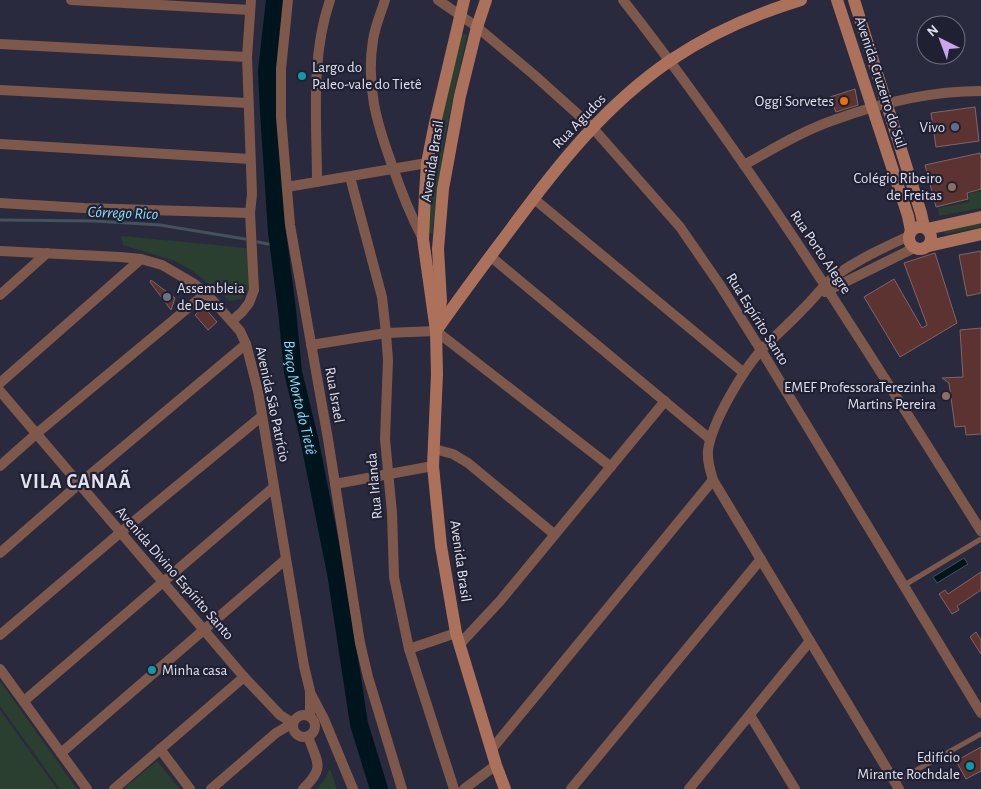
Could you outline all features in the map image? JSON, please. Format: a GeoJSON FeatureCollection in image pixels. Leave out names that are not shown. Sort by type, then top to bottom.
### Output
{"type":"FeatureCollection","features":[{"type":"Feature","properties":{"kind":"main road","name":"Avenida Brasil"},"geometry":{"type":"LineString","coordinates":[[464,0],[438,108],[428,163],[423,240],[436,331],[437,374],[433,466],[441,546],[457,639],[505,789]]}},
{"type":"Feature","properties":{"kind":"main road","name":"Avenida Brasil"},"geometry":{"type":"LineString","coordinates":[[436,331],[441,304],[438,249],[443,189],[460,96],[477,27],[486,0]]}},
{"type":"Feature","properties":{"kind":"main road","name":"Rua Agudos"},"geometry":{"type":"LineString","coordinates":[[436,331],[533,198],[592,127],[670,61],[745,19],[801,0]]}},
{"type":"Feature","properties":{"kind":"main road","name":"Avenida Cruzeiro do Sul"},"geometry":{"type":"LineString","coordinates":[[837,0],[908,216],[917,234]]}},
{"type":"Feature","properties":{"kind":"main road","name":"Avenida Cruzeiro do Sul"},"geometry":{"type":"LineString","coordinates":[[854,0],[921,213],[917,234]]}},
{"type":"Feature","properties":{"kind":"main road"},"geometry":{"type":"LineString","coordinates":[[981,217],[917,234],[924,249],[929,246],[981,234]]}},
{"type":"Feature","properties":{"kind":"main road"},"geometry":{"type":"LineString","coordinates":[[441,291],[448,298],[457,300]]}},
{"type":"Feature","properties":{"kind":"street"},"geometry":{"type":"LineString","coordinates":[[71,0],[250,5],[247,57],[252,194],[250,213],[254,290],[249,303],[232,321]]}},
{"type":"Feature","properties":{"kind":"street","name":"Rua Israel"},"geometry":{"type":"LineString","coordinates":[[288,0],[281,107],[290,225],[362,652],[402,789]]}},
{"type":"Feature","properties":{"kind":"street"},"geometry":{"type":"LineString","coordinates":[[317,182],[316,70],[324,17],[330,0]]}},
{"type":"Feature","properties":{"kind":"street"},"geometry":{"type":"LineString","coordinates":[[385,0],[373,38],[370,70],[371,88],[377,123],[407,207],[423,240]]}},
{"type":"Feature","properties":{"kind":"street","name":"Rua Espírito Santo"},"geometry":{"type":"LineString","coordinates":[[438,0],[477,27],[592,127],[680,227],[711,271],[761,350],[981,713]]}},
{"type":"Feature","properties":{"kind":"street","name":"Rua Porto Alegre"},"geometry":{"type":"LineString","coordinates":[[623,0],[670,61],[828,287],[981,531]]}},
{"type":"Feature","properties":{"kind":"street"},"geometry":{"type":"LineString","coordinates":[[0,44],[247,57]]}},
{"type":"Feature","properties":{"kind":"street"},"geometry":{"type":"LineString","coordinates":[[0,90],[248,103]]}},
{"type":"Feature","properties":{"kind":"street"},"geometry":{"type":"LineString","coordinates":[[744,165],[780,145],[833,120],[887,104],[930,96],[981,91]]}},
{"type":"Feature","properties":{"kind":"street"},"geometry":{"type":"LineString","coordinates":[[0,144],[250,159]]}},
{"type":"Feature","properties":{"kind":"street"},"geometry":{"type":"LineString","coordinates":[[287,187],[428,163]]}},
{"type":"Feature","properties":{"kind":"street","name":"Rua Irlanda"},"geometry":{"type":"LineString","coordinates":[[350,177],[382,298],[386,333],[388,360],[385,439],[392,513],[394,577],[409,649],[454,789]]}},
{"type":"Feature","properties":{"kind":"street"},"geometry":{"type":"LineString","coordinates":[[533,198],[744,373]]}},
{"type":"Feature","properties":{"kind":"street"},"geometry":{"type":"LineString","coordinates":[[0,203],[84,208],[250,213]]}},
{"type":"Feature","properties":{"kind":"street"},"geometry":{"type":"LineString","coordinates":[[897,786],[713,480],[708,460],[710,439],[744,373],[761,350],[828,287],[838,273],[891,244],[917,234]]}},
{"type":"Feature","properties":{"kind":"street","name":"Avenida São Patrício"},"geometry":{"type":"LineString","coordinates":[[0,251],[141,259],[162,265],[193,283],[206,294],[240,332],[246,344],[258,391],[310,691],[310,716]]}},
{"type":"Feature","properties":{"kind":"street"},"geometry":{"type":"LineString","coordinates":[[0,295],[47,253]]}},
{"type":"Feature","properties":{"kind":"street"},"geometry":{"type":"LineString","coordinates":[[490,256],[710,439]]}},
{"type":"Feature","properties":{"kind":"street"},"geometry":{"type":"LineString","coordinates":[[0,383],[141,259]]}},
{"type":"Feature","properties":{"kind":"street"},"geometry":{"type":"LineString","coordinates":[[0,466],[206,294]]}},
{"type":"Feature","properties":{"kind":"street"},"geometry":{"type":"LineString","coordinates":[[311,345],[386,333],[436,331],[611,467]]}},
{"type":"Feature","properties":{"kind":"street"},"geometry":{"type":"LineString","coordinates":[[0,553],[246,344]]}},
{"type":"Feature","properties":{"kind":"street","name":"Avenida Divino Espírito Santo"},"geometry":{"type":"LineString","coordinates":[[0,391],[244,677],[280,715],[293,723]]}},
{"type":"Feature","properties":{"kind":"street"},"geometry":{"type":"LineString","coordinates":[[409,649],[457,639],[500,601],[665,401]]}},
{"type":"Feature","properties":{"kind":"street"},"geometry":{"type":"LineString","coordinates":[[0,635],[262,416]]}},
{"type":"Feature","properties":{"kind":"street"},"geometry":{"type":"LineString","coordinates":[[434,449],[453,454],[468,463],[554,534]]}},
{"type":"Feature","properties":{"kind":"street"},"geometry":{"type":"LineString","coordinates":[[335,484],[388,476],[433,466]]}},
{"type":"Feature","properties":{"kind":"street"},"geometry":{"type":"LineString","coordinates":[[491,750],[713,480]]}},
{"type":"Feature","properties":{"kind":"street"},"geometry":{"type":"LineString","coordinates":[[24,702],[274,486]]}},
{"type":"Feature","properties":{"kind":"street"},"geometry":{"type":"LineString","coordinates":[[61,753],[286,559]]}},
{"type":"Feature","properties":{"kind":"street"},"geometry":{"type":"LineString","coordinates":[[571,789],[761,559]]}},
{"type":"Feature","properties":{"kind":"street"},"geometry":{"type":"LineString","coordinates":[[691,788],[810,641]]}},
{"type":"Feature","properties":{"kind":"street"},"geometry":{"type":"LineString","coordinates":[[0,669],[87,789]]}},
{"type":"Feature","properties":{"kind":"street"},"geometry":{"type":"LineString","coordinates":[[114,789],[244,677]]}},
{"type":"Feature","properties":{"kind":"street"},"geometry":{"type":"LineString","coordinates":[[310,691],[324,719],[353,789]]}},
{"type":"Feature","properties":{"kind":"street"},"geometry":{"type":"LineString","coordinates":[[210,789],[276,733],[293,723],[299,715],[310,716],[315,725],[313,732],[303,737],[296,734],[293,723]]}},
{"type":"Feature","properties":{"kind":"street"},"geometry":{"type":"LineString","coordinates":[[750,716],[795,789]]}},
{"type":"Feature","properties":{"kind":"street"},"geometry":{"type":"LineString","coordinates":[[303,789],[316,775],[319,767],[308,736]]}},
{"type":"Feature","properties":{"kind":"street"},"geometry":{"type":"LineString","coordinates":[[160,749],[190,789]]}},
{"type":"Feature","properties":{"kind":"street"},"geometry":{"type":"LineString","coordinates":[[464,789],[496,765]]}},
{"type":"Feature","properties":{"kind":"lane"},"geometry":{"type":"LineString","coordinates":[[903,586],[981,539]]}},
{"type":"Feature","properties":{"kind":"lane"},"geometry":{"type":"LineString","coordinates":[[897,786],[981,734]]}},
{"type":"Feature","properties":{"kind":"green space"},"geometry":{"type":"Polygon","coordinates":[[[460,33],[467,35],[445,135],[432,234],[427,232],[438,134],[460,33]]]}},
{"type":"Feature","properties":{"kind":"green space"},"geometry":{"type":"Polygon","coordinates":[[[981,191],[981,208],[939,216],[938,208],[969,202],[969,194],[981,191]]]}},
{"type":"Feature","properties":{"kind":"green space"},"geometry":{"type":"Polygon","coordinates":[[[981,223],[981,227],[945,234],[944,231],[981,223]]]}},
{"type":"Feature","properties":{"kind":"green space"},"geometry":{"type":"Polygon","coordinates":[[[121,236],[247,248],[249,290],[241,299],[230,301],[193,271],[175,261],[123,245],[121,236]]]}},
{"type":"Feature","properties":{"kind":"green space"},"geometry":{"type":"Polygon","coordinates":[[[0,681],[77,789],[60,789],[0,706],[0,681]]]}},
{"type":"Feature","properties":{"kind":"green space"},"geometry":{"type":"Polygon","coordinates":[[[0,710],[57,789],[0,789],[0,710]]]}},
{"type":"Feature","properties":{"kind":"green space"},"geometry":{"type":"Polygon","coordinates":[[[157,761],[180,789],[123,789],[157,761]]]}},
{"type":"Feature","properties":{"kind":"green space"},"geometry":{"type":"Polygon","coordinates":[[[330,769],[337,789],[316,789],[323,782],[330,769]]]}},
{"type":"Feature","properties":{"kind":"water"},"geometry":{"type":"Polygon","coordinates":[[[964,558],[968,564],[937,583],[933,577],[964,558]]]}},
{"type":"Feature","properties":{"kind":"building","name":"Oggi Sorvetes"},"geometry":{"type":"Polygon","coordinates":[[[855,89],[858,105],[836,112],[830,97],[855,89]]]}},
{"type":"Feature","properties":{"kind":"building","name":"Vivo"},"geometry":{"type":"Polygon","coordinates":[[[975,107],[979,141],[936,147],[931,113],[975,107]]]}},
{"type":"Feature","properties":{"kind":"building","name":"Colégio Ribeiro de Freitas"},"geometry":{"type":"Polygon","coordinates":[[[980,153],[981,189],[967,193],[968,199],[936,207],[925,165],[980,153]]]}},
{"type":"Feature","properties":{"kind":"building"},"geometry":{"type":"Polygon","coordinates":[[[981,251],[981,293],[967,296],[959,255],[981,251]]]}},
{"type":"Feature","properties":{"kind":"building"},"geometry":{"type":"Polygon","coordinates":[[[935,253],[957,323],[900,357],[864,297],[894,279],[922,328],[927,325],[904,263],[935,253]]]}},
{"type":"Feature","properties":{"kind":"building","name":"Assembleia de Deus"},"geometry":{"type":"Polygon","coordinates":[[[151,280],[175,298],[171,310],[150,282],[151,280]]]}},
{"type":"Feature","properties":{"kind":"building"},"geometry":{"type":"Polygon","coordinates":[[[204,307],[217,322],[208,330],[195,315],[204,307]]]}},
{"type":"Feature","properties":{"kind":"building"},"geometry":{"type":"Polygon","coordinates":[[[981,328],[981,434],[966,435],[965,426],[955,427],[949,383],[942,378],[963,377],[960,330],[981,328]]]}},
{"type":"Feature","properties":{"kind":"building"},"geometry":{"type":"Polygon","coordinates":[[[981,572],[981,590],[957,606],[959,610],[952,614],[939,594],[945,590],[948,594],[981,572]]]}},
{"type":"Feature","properties":{"kind":"building"},"geometry":{"type":"Polygon","coordinates":[[[976,632],[981,640],[981,654],[970,637],[976,632]]]}},
{"type":"Feature","properties":{"kind":"building","name":"Edifício Mirante Rochdale"},"geometry":{"type":"Polygon","coordinates":[[[981,747],[981,771],[966,779],[956,761],[981,747]]]}},
{"type":"Feature","properties":{"kind":"waterway","name":"Braço Morto do Tietê"},"geometry":{"type":"LineString","coordinates":[[275,0],[267,71],[277,232],[293,372],[309,438],[336,573],[359,724],[379,789]]}},
{"type":"Feature","properties":{"kind":"waterway","name":"Córrego Rico"},"geometry":{"type":"LineString","coordinates":[[0,220],[94,221],[160,225],[245,239]]}},
{"type":"Feature","properties":{"kind":"waterway","name":"Córrego Rico"},"geometry":{"type":"LineString","coordinates":[[258,242],[278,246]]}},
{"type":"Feature","properties":{"kind":"place","name":"Largo do Paleo-vale do Tietê"},"geometry":{"type":"Point","coordinates":[302,76]}},
{"type":"Feature","properties":{"kind":"place","name":"Oggi Sorvetes"},"geometry":{"type":"Point","coordinates":[844,101]}},
{"type":"Feature","properties":{"kind":"place","name":"Vivo"},"geometry":{"type":"Point","coordinates":[955,127]}},
{"type":"Feature","properties":{"kind":"place","name":"Colégio Ribeiro de Freitas"},"geometry":{"type":"Point","coordinates":[952,187]}},
{"type":"Feature","properties":{"kind":"place","name":"Assembleia de Deus"},"geometry":{"type":"Point","coordinates":[167,297]}},
{"type":"Feature","properties":{"kind":"place","name":"EMEF ProfessoraTerezinha Martins Pereira"},"geometry":{"type":"Point","coordinates":[946,396]}},
{"type":"Feature","properties":{"kind":"place","name":"Minha casa"},"geometry":{"type":"Point","coordinates":[152,670]}},
{"type":"Feature","properties":{"kind":"place","name":"Edifício Mirante Rochdale"},"geometry":{"type":"Point","coordinates":[970,766]}},
{"type":"Feature","properties":{"kind":"district","name":"VILA CANAÃ"},"geometry":{"type":"Point","coordinates":[76,481]}}]}
